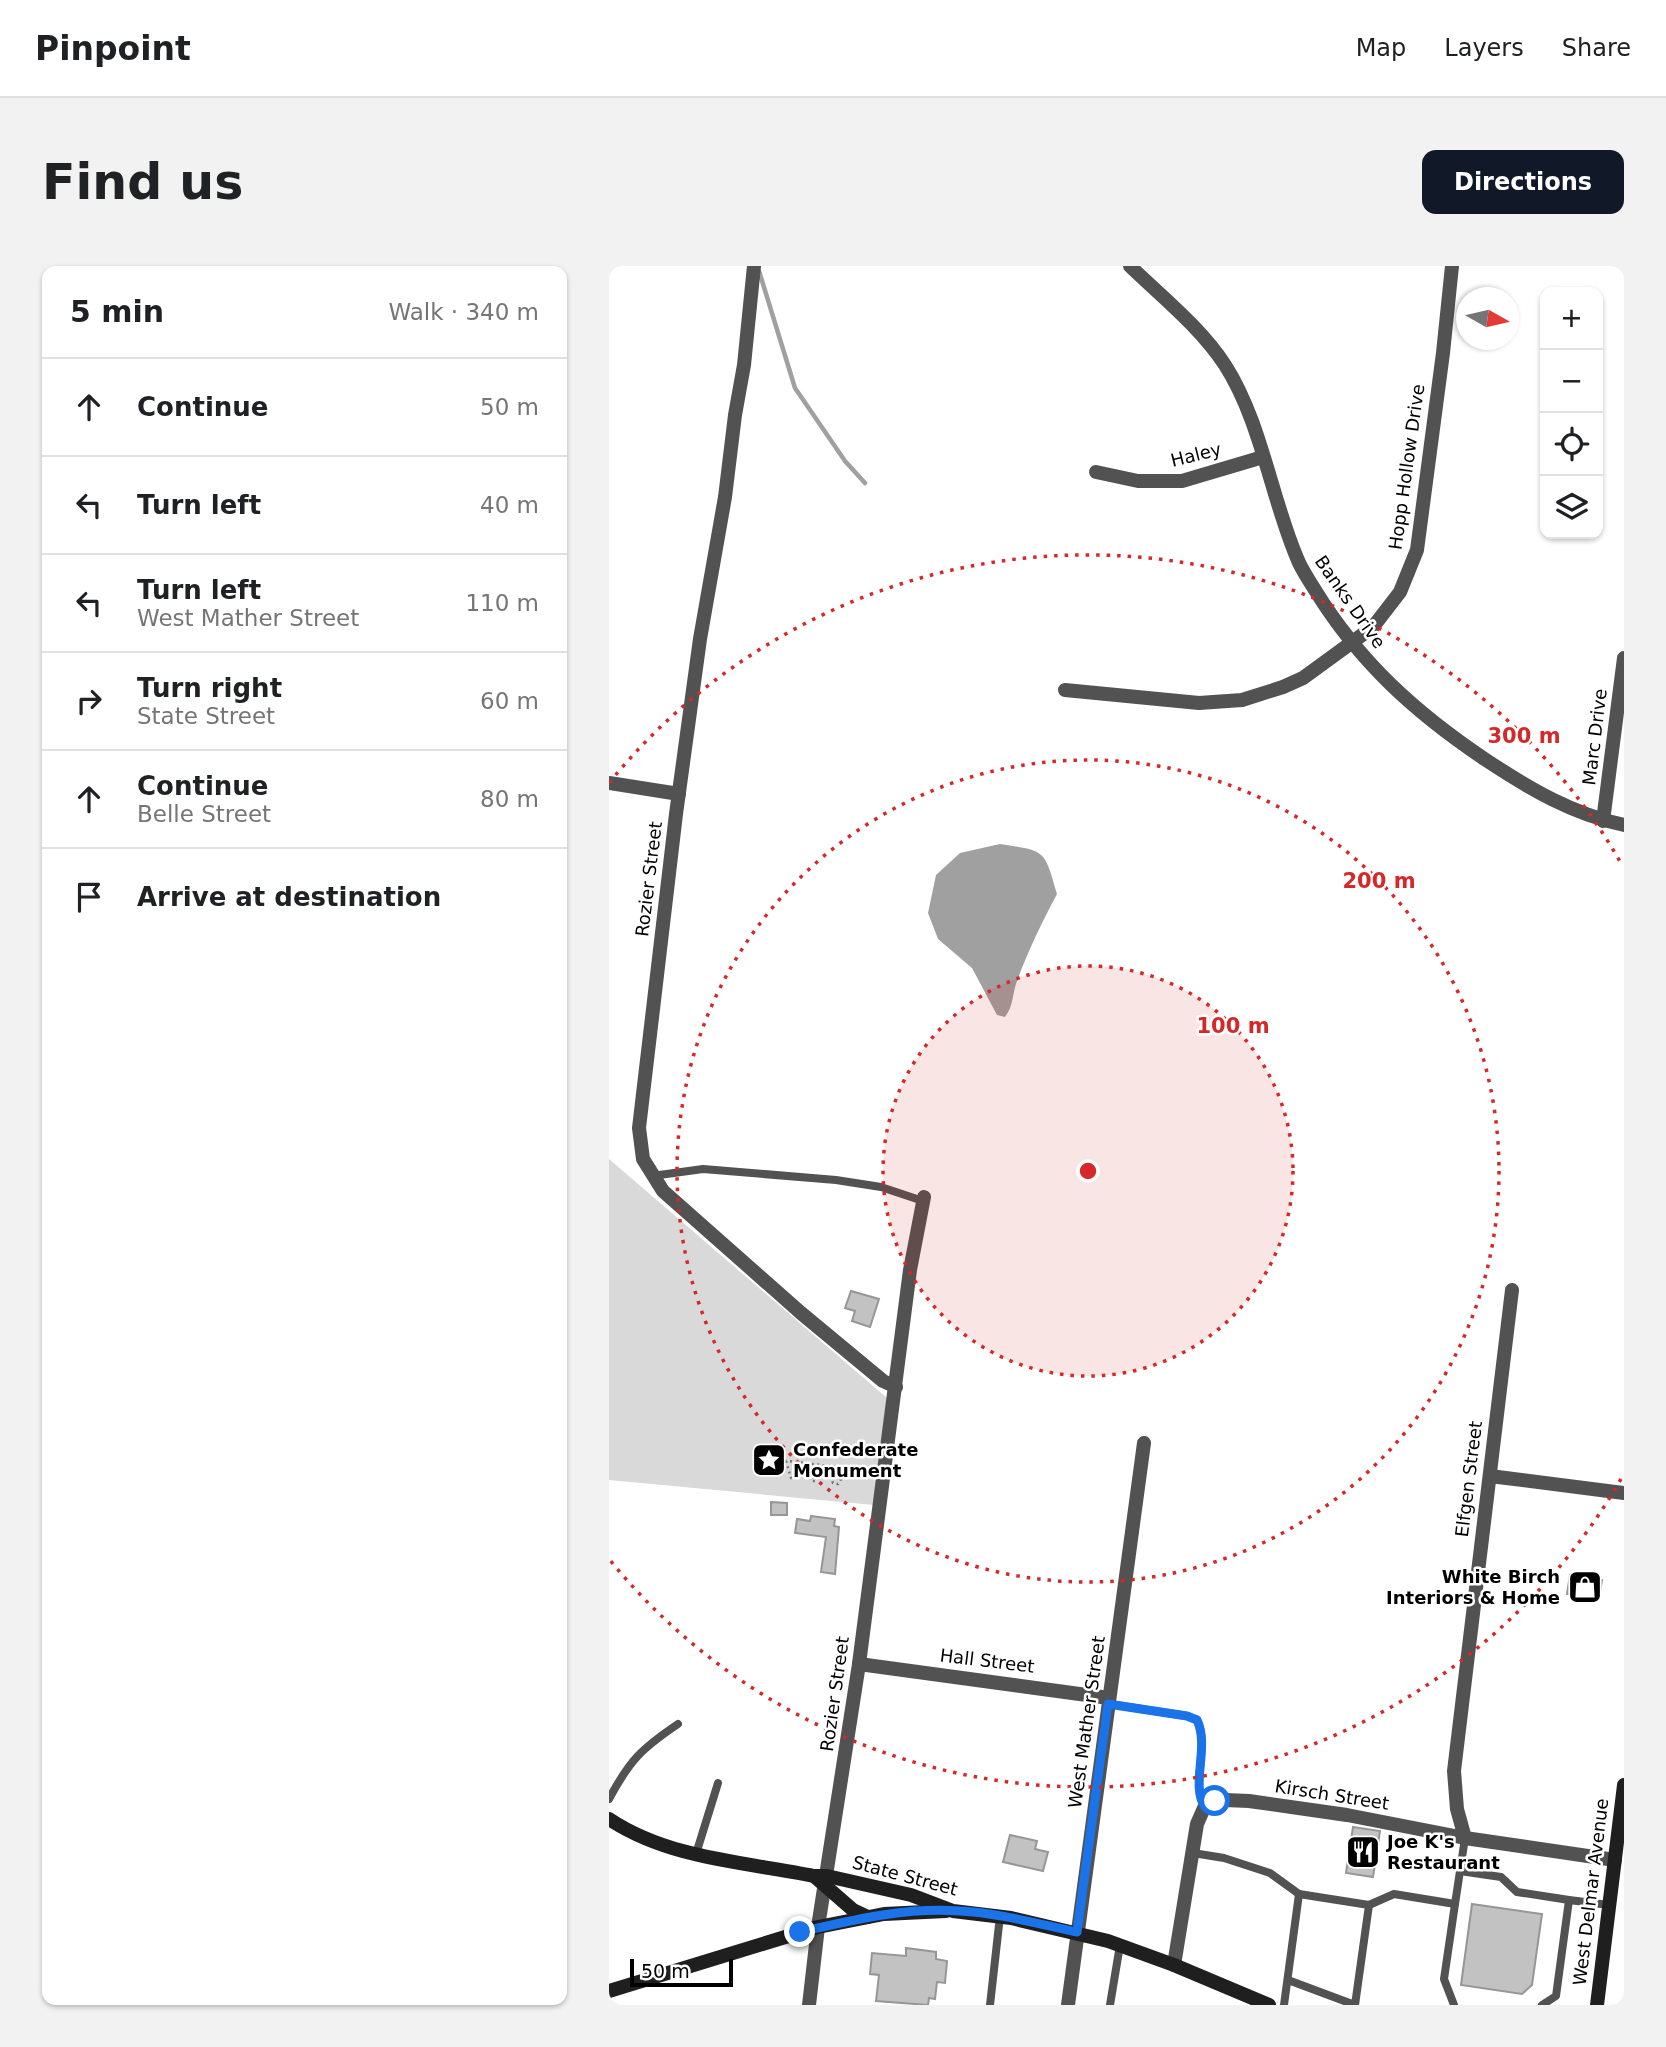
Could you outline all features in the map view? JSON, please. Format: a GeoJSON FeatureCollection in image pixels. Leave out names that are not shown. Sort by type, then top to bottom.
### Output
{"type":"FeatureCollection","features":[{"type":"Feature","properties":{"kind":"street","name":"Rozier Street"},"geometry":{"type":"LineString","coordinates":[[754,266],[744,365],[725,497],[700,639],[679,794],[639,1129],[643,1159],[663,1191],[780,1295],[883,1381],[895,1387]]}},
{"type":"Feature","properties":{"kind":"street","name":"Banks Drive"},"geometry":{"type":"LineString","coordinates":[[1130,266],[1215,352],[1238,390],[1297,560],[1352,644],[1381,676],[1443,732],[1546,797],[1575,812],[1624,825]]}},
{"type":"Feature","properties":{"kind":"street","name":"Hopp Hollow Drive"},"geometry":{"type":"LineString","coordinates":[[1065,691],[1199,702],[1242,700],[1303,678],[1373,627],[1387,611],[1409,573],[1417,551],[1452,266]]}},
{"type":"Feature","properties":{"kind":"street","name":"Haley"},"geometry":{"type":"LineString","coordinates":[[1096,472],[1139,481],[1182,481],[1263,457]]}},
{"type":"Feature","properties":{"kind":"street","name":"Marc Drive"},"geometry":{"type":"LineString","coordinates":[[1603,821],[1624,658]]}},
{"type":"Feature","properties":{"kind":"street"},"geometry":{"type":"LineString","coordinates":[[609,783],[679,794]]}},
{"type":"Feature","properties":{"kind":"street","name":"Rozier Street"},"geometry":{"type":"LineString","coordinates":[[809,2005],[822,1880],[859,1664],[910,1270],[924,1199]]}},
{"type":"Feature","properties":{"kind":"street","name":"Elfgen Street"},"geometry":{"type":"LineString","coordinates":[[1465,1838],[1454,1791],[1454,1771],[1512,1290]]}},
{"type":"Feature","properties":{"kind":"street","name":"West Mather Street"},"geometry":{"type":"LineString","coordinates":[[1068,2005],[1144,1443]]}},
{"type":"Feature","properties":{"kind":"street"},"geometry":{"type":"LineString","coordinates":[[1490,1476],[1624,1493]]}},
{"type":"Feature","properties":{"kind":"street","name":"Hall Street"},"geometry":{"type":"LineString","coordinates":[[859,1664],[1109,1701]]}},
{"type":"Feature","properties":{"kind":"street","name":"West Delmar Avenue"},"geometry":{"type":"LineString","coordinates":[[1597,2005],[1624,1784]]}},
{"type":"Feature","properties":{"kind":"street","name":"Kirsch Street"},"geometry":{"type":"LineString","coordinates":[[1205,1807],[1215,1801],[1249,1801],[1347,1815],[1465,1838],[1615,1860]]}},
{"type":"Feature","properties":{"kind":"street"},"geometry":{"type":"LineString","coordinates":[[1174,1965],[1197,1824],[1205,1807]]}},
{"type":"Feature","properties":{"kind":"street","name":"State Street"},"geometry":{"type":"LineString","coordinates":[[609,1819],[628,1832],[647,1840],[696,1854],[911,1895],[953,1911],[1000,1916],[1077,1932],[1174,1965],[1269,2005]]}},
{"type":"Feature","properties":{"kind":"street"},"geometry":{"type":"LineString","coordinates":[[822,1880],[853,1910],[868,1917]]}},
{"type":"Feature","properties":{"kind":"street"},"geometry":{"type":"LineString","coordinates":[[609,1991],[818,1927],[884,1914],[953,1911]]}},
{"type":"Feature","properties":{"kind":"lane"},"geometry":{"type":"LineString","coordinates":[[652,1176],[703,1169],[836,1180],[881,1187],[924,1199]]}},
{"type":"Feature","properties":{"kind":"lane"},"geometry":{"type":"LineString","coordinates":[[1109,1701],[1197,1720],[1203,1746],[1200,1793],[1205,1807]]}},
{"type":"Feature","properties":{"kind":"lane"},"geometry":{"type":"LineString","coordinates":[[609,1799],[627,1766],[650,1742],[678,1724]]}},
{"type":"Feature","properties":{"kind":"lane"},"geometry":{"type":"LineString","coordinates":[[696,1854],[718,1783]]}},
{"type":"Feature","properties":{"kind":"lane"},"geometry":{"type":"LineString","coordinates":[[1465,1838],[1444,1979],[1454,2004],[1465,2005]]}},
{"type":"Feature","properties":{"kind":"lane"},"geometry":{"type":"LineString","coordinates":[[1193,1853],[1224,1858],[1270,1873],[1300,1894],[1369,1905],[1394,1894],[1455,1903]]}},
{"type":"Feature","properties":{"kind":"lane"},"geometry":{"type":"LineString","coordinates":[[1460,1871],[1501,1877],[1517,1892],[1609,1905]]}},
{"type":"Feature","properties":{"kind":"lane"},"geometry":{"type":"LineString","coordinates":[[1284,2005],[1300,1894]]}},
{"type":"Feature","properties":{"kind":"lane"},"geometry":{"type":"LineString","coordinates":[[1542,2005],[1556,1996],[1569,1900]]}},
{"type":"Feature","properties":{"kind":"lane"},"geometry":{"type":"LineString","coordinates":[[1288,1980],[1355,2005],[1369,1905]]}},
{"type":"Feature","properties":{"kind":"lane"},"geometry":{"type":"LineString","coordinates":[[991,2005],[1000,1916]]}},
{"type":"Feature","properties":{"kind":"lane"},"geometry":{"type":"LineString","coordinates":[[1110,2005],[1120,1945]]}},
{"type":"Feature","properties":{"kind":"path"},"geometry":{"type":"LineString","coordinates":[[763,1451],[780,1452],[779,1460],[778,1471],[761,1469],[763,1451]]}},
{"type":"Feature","properties":{"kind":"path"},"geometry":{"type":"LineString","coordinates":[[779,1460],[884,1473]]}},
{"type":"Feature","properties":{"kind":"path"},"geometry":{"type":"LineString","coordinates":[[786,1461],[791,1478],[795,1479],[801,1463]]}},
{"type":"Feature","properties":{"kind":"path"},"geometry":{"type":"LineString","coordinates":[[801,1463],[811,1481],[815,1481],[825,1466]]}},
{"type":"Feature","properties":{"kind":"path"},"geometry":{"type":"LineString","coordinates":[[825,1466],[833,1483],[838,1484],[848,1468]]}},
{"type":"Feature","properties":{"kind":"shaded area"},"geometry":{"type":"Polygon","coordinates":[[[1000,844],[1026,848],[1041,855],[1049,868],[1057,894],[1026,959],[1005,1017],[997,1015],[972,968],[938,939],[928,913],[936,875],[960,853],[1000,844]]]}},
{"type":"Feature","properties":{"kind":"shaded area"},"geometry":{"type":"Polygon","coordinates":[[[609,1159],[887,1398],[874,1505],[609,1480],[609,1159]]]}},
{"type":"Feature","properties":{"kind":"building"},"geometry":{"type":"Polygon","coordinates":[[[851,1291],[879,1299],[870,1327],[852,1321],[855,1311],[845,1308],[851,1291]]]}},
{"type":"Feature","properties":{"kind":"building"},"geometry":{"type":"Polygon","coordinates":[[[771,1502],[787,1503],[787,1515],[771,1515],[771,1502]]]}},
{"type":"Feature","properties":{"kind":"building"},"geometry":{"type":"Polygon","coordinates":[[[811,1516],[835,1519],[834,1526],[839,1527],[835,1574],[821,1572],[826,1537],[795,1533],[797,1519],[810,1521],[811,1516]]]}},
{"type":"Feature","properties":{"kind":"building","name":"White Birch Interiors & Home"},"geometry":{"type":"Polygon","coordinates":[[[1570,1575],[1602,1580],[1599,1599],[1567,1594],[1570,1575]]]}},
{"type":"Feature","properties":{"kind":"building","name":"Joe K's Restaurant"},"geometry":{"type":"Polygon","coordinates":[[[1353,1827],[1380,1831],[1373,1877],[1346,1873],[1353,1827]]]}},
{"type":"Feature","properties":{"kind":"building"},"geometry":{"type":"Polygon","coordinates":[[[1010,1835],[1037,1841],[1035,1849],[1048,1852],[1043,1871],[1003,1862],[1010,1835]]]}},
{"type":"Feature","properties":{"kind":"building"},"geometry":{"type":"Polygon","coordinates":[[[1472,1904],[1542,1914],[1532,1985],[1522,1994],[1461,1985],[1472,1904]]]}},
{"type":"Feature","properties":{"kind":"building"},"geometry":{"type":"Polygon","coordinates":[[[906,1948],[936,1952],[936,1959],[947,1961],[945,1983],[937,1982],[935,1999],[929,1998],[928,2005],[876,2001],[879,1975],[870,1974],[872,1953],[906,1956],[906,1948]]]}},
{"type":"Feature","properties":{"kind":"waterway"},"geometry":{"type":"LineString","coordinates":[[759,271],[795,388],[845,461],[865,483]]}},
{"type":"Feature","properties":{"kind":"place","name":"Confederate Monument"},"geometry":{"type":"Point","coordinates":[769,1460]}},
{"type":"Feature","properties":{"kind":"place","name":"White Birch Interiors & Home"},"geometry":{"type":"Point","coordinates":[1585,1587]}},
{"type":"Feature","properties":{"kind":"place","name":"Joe K's Restaurant"},"geometry":{"type":"Point","coordinates":[1363,1852]}},
{"type":"Feature","properties":{"kind":"route"},"geometry":{"type":"LineString","coordinates":[[800,1932],[884,1914],[959,1911],[1000,1916],[1077,1932],[1108,1704],[1193,1717],[1197,1720],[1203,1746],[1200,1793],[1205,1807],[1215,1801]]}}]}
